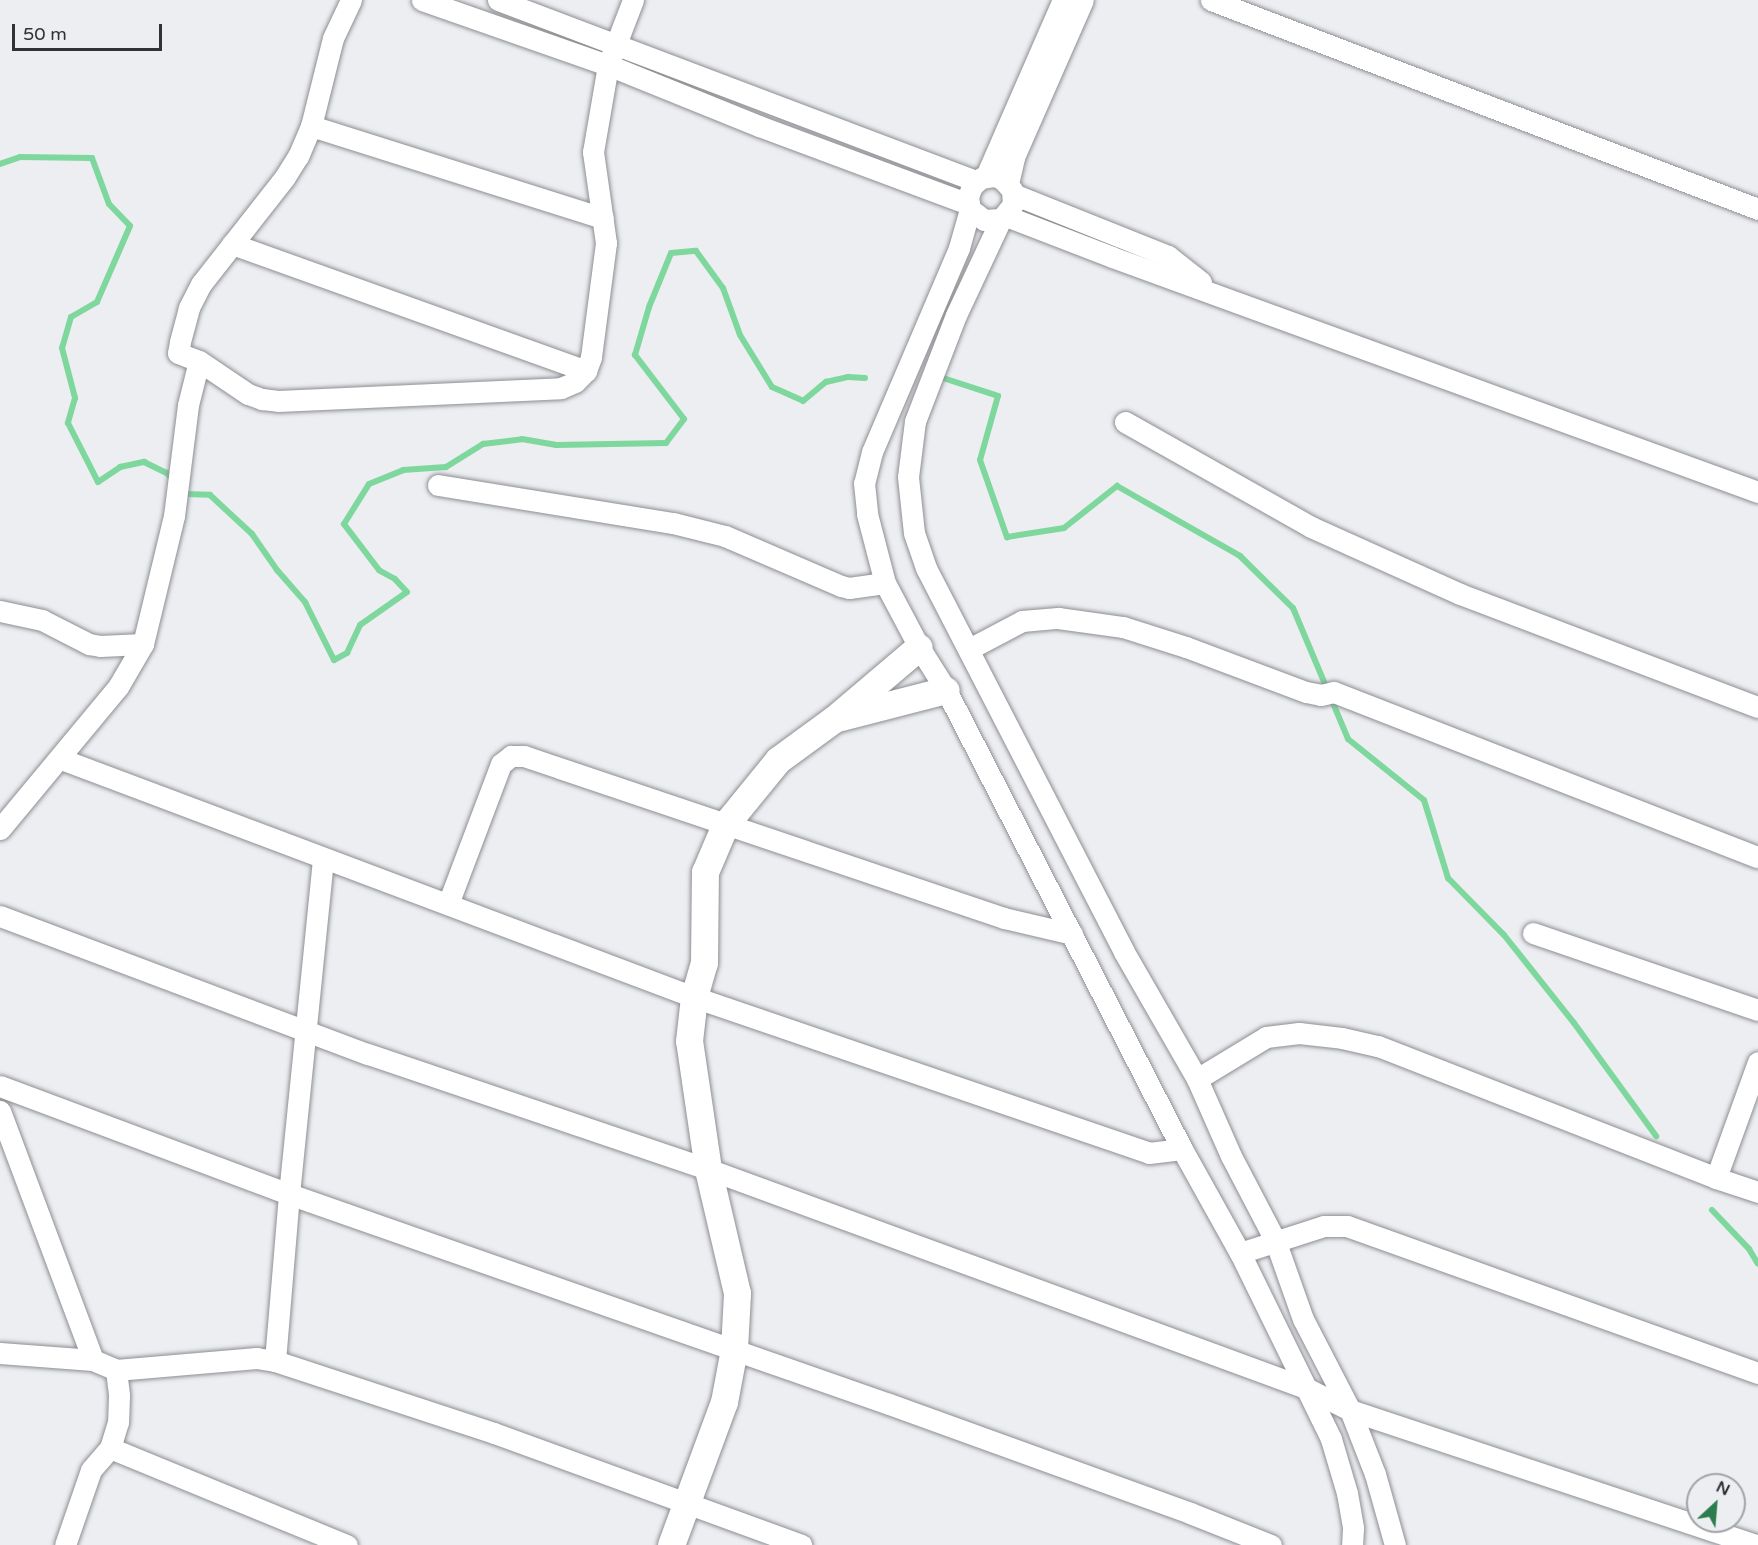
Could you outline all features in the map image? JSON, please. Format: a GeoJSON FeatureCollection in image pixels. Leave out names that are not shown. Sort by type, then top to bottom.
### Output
{"type":"FeatureCollection","features":[{"type":"Feature","properties":{"kind":"street"},"geometry":{"type":"LineString","coordinates":[[351,0],[333,38],[311,126],[285,177],[201,284],[189,308],[178,352],[199,361],[248,394],[278,401],[561,388],[575,382],[586,371],[591,357],[606,243],[593,152],[608,65],[633,0]]}},
{"type":"Feature","properties":{"kind":"street"},"geometry":{"type":"LineString","coordinates":[[422,0],[608,65],[759,126],[969,206],[984,220],[1004,217],[1758,492]]}},
{"type":"Feature","properties":{"kind":"street"},"geometry":{"type":"LineString","coordinates":[[498,0],[981,179],[1002,179],[1010,189],[1168,256],[1216,294]]}},
{"type":"Feature","properties":{"kind":"street"},"geometry":{"type":"LineString","coordinates":[[1063,0],[981,179],[969,192],[969,206],[959,248],[872,452],[864,483],[867,514],[885,583],[919,647],[946,690],[1182,1149],[1240,1252],[1331,1439],[1351,1516],[1352,1545]]}},
{"type":"Feature","properties":{"kind":"street"},"geometry":{"type":"LineString","coordinates":[[1083,0],[1014,157],[1010,189],[1013,204],[1004,217],[956,315],[915,421],[908,477],[914,532],[926,568],[1124,952],[1197,1079],[1230,1156],[1275,1240],[1303,1319],[1350,1410],[1374,1474],[1395,1545]]}},
{"type":"Feature","properties":{"kind":"street"},"geometry":{"type":"LineString","coordinates":[[1211,0],[1758,209]]}},
{"type":"Feature","properties":{"kind":"street"},"geometry":{"type":"LineString","coordinates":[[311,126],[603,218]]}},
{"type":"Feature","properties":{"kind":"street"},"geometry":{"type":"LineString","coordinates":[[232,244],[586,371]]}},
{"type":"Feature","properties":{"kind":"street"},"geometry":{"type":"LineString","coordinates":[[0,829],[61,759],[118,687],[143,644],[150,624],[179,484],[188,405],[199,361]]}},
{"type":"Feature","properties":{"kind":"street"},"geometry":{"type":"LineString","coordinates":[[1125,422],[1311,526],[1449,590],[1758,707]]}},
{"type":"Feature","properties":{"kind":"street"},"geometry":{"type":"LineString","coordinates":[[438,485],[673,523],[725,536],[841,586],[885,583]]}},
{"type":"Feature","properties":{"kind":"street"},"geometry":{"type":"LineString","coordinates":[[0,611],[42,620],[89,644],[100,646],[143,644]]}},
{"type":"Feature","properties":{"kind":"street"},"geometry":{"type":"LineString","coordinates":[[969,649],[1022,621],[1058,618],[1123,627],[1328,694],[1758,857]]}},
{"type":"Feature","properties":{"kind":"street"},"geometry":{"type":"LineString","coordinates":[[671,1545],[724,1402],[734,1349],[737,1293],[708,1169],[689,1041],[694,997],[704,963],[705,872],[725,825],[778,760],[834,719],[919,647]]}},
{"type":"Feature","properties":{"kind":"street"},"geometry":{"type":"LineString","coordinates":[[834,719],[946,690]]}},
{"type":"Feature","properties":{"kind":"street"},"geometry":{"type":"LineString","coordinates":[[447,904],[501,764],[511,756],[524,756],[1004,918],[1072,934]]}},
{"type":"Feature","properties":{"kind":"street"},"geometry":{"type":"LineString","coordinates":[[61,759],[694,997],[1149,1153],[1182,1149]]}},
{"type":"Feature","properties":{"kind":"street"},"geometry":{"type":"LineString","coordinates":[[275,1361],[289,1194],[323,859]]}},
{"type":"Feature","properties":{"kind":"street"},"geometry":{"type":"LineString","coordinates":[[0,916],[307,1032],[708,1169],[1306,1388],[1350,1410],[1757,1545]]}},
{"type":"Feature","properties":{"kind":"street"},"geometry":{"type":"LineString","coordinates":[[1533,933],[1758,1010]]}},
{"type":"Feature","properties":{"kind":"street"},"geometry":{"type":"LineString","coordinates":[[1197,1079],[1266,1037],[1299,1033],[1342,1038],[1378,1046],[1716,1178],[1758,1192]]}},
{"type":"Feature","properties":{"kind":"street"},"geometry":{"type":"LineString","coordinates":[[1716,1178],[1758,1062]]}},
{"type":"Feature","properties":{"kind":"street"},"geometry":{"type":"LineString","coordinates":[[0,1086],[289,1194],[734,1349],[1190,1513],[1271,1545]]}},
{"type":"Feature","properties":{"kind":"street"},"geometry":{"type":"LineString","coordinates":[[0,1111],[93,1360]]}},
{"type":"Feature","properties":{"kind":"street"},"geometry":{"type":"LineString","coordinates":[[1240,1252],[1324,1226],[1347,1226],[1758,1373]]}},
{"type":"Feature","properties":{"kind":"street"},"geometry":{"type":"LineString","coordinates":[[0,1353],[93,1360],[116,1370],[256,1358],[275,1361],[494,1433],[801,1545]]}},
{"type":"Feature","properties":{"kind":"street"},"geometry":{"type":"LineString","coordinates":[[65,1545],[91,1470],[110,1448],[118,1414],[119,1396],[116,1370]]}},
{"type":"Feature","properties":{"kind":"street"},"geometry":{"type":"LineString","coordinates":[[110,1448],[347,1545]]}},
{"type":"Feature","properties":{"kind":"waterway"},"geometry":{"type":"LineString","coordinates":[[0,164],[20,157],[92,158],[109,204],[130,226],[97,302],[71,317],[62,348],[75,398],[68,423],[98,482],[120,467],[144,462],[167,473],[174,481]]}},
{"type":"Feature","properties":{"kind":"waterway"},"geometry":{"type":"LineString","coordinates":[[183,491],[185,494],[210,495],[252,534],[277,570],[305,602],[334,660],[347,653],[360,625],[407,592],[395,579],[379,570],[344,524],[369,484],[403,470],[446,467],[483,444],[522,439],[556,445],[666,443],[684,419],[635,355],[649,307],[671,253],[696,251],[723,288],[740,335],[772,387],[803,401],[826,382],[848,377],[865,378]]}},
{"type":"Feature","properties":{"kind":"waterway"},"geometry":{"type":"LineString","coordinates":[[940,377],[998,396],[980,460],[1007,537],[1064,528],[1117,486],[1240,556],[1293,608],[1348,739],[1424,800],[1448,878],[1504,935],[1574,1023],[1656,1136]]}},
{"type":"Feature","properties":{"kind":"waterway"},"geometry":{"type":"LineString","coordinates":[[1712,1210],[1749,1249],[1758,1264]]}}]}
